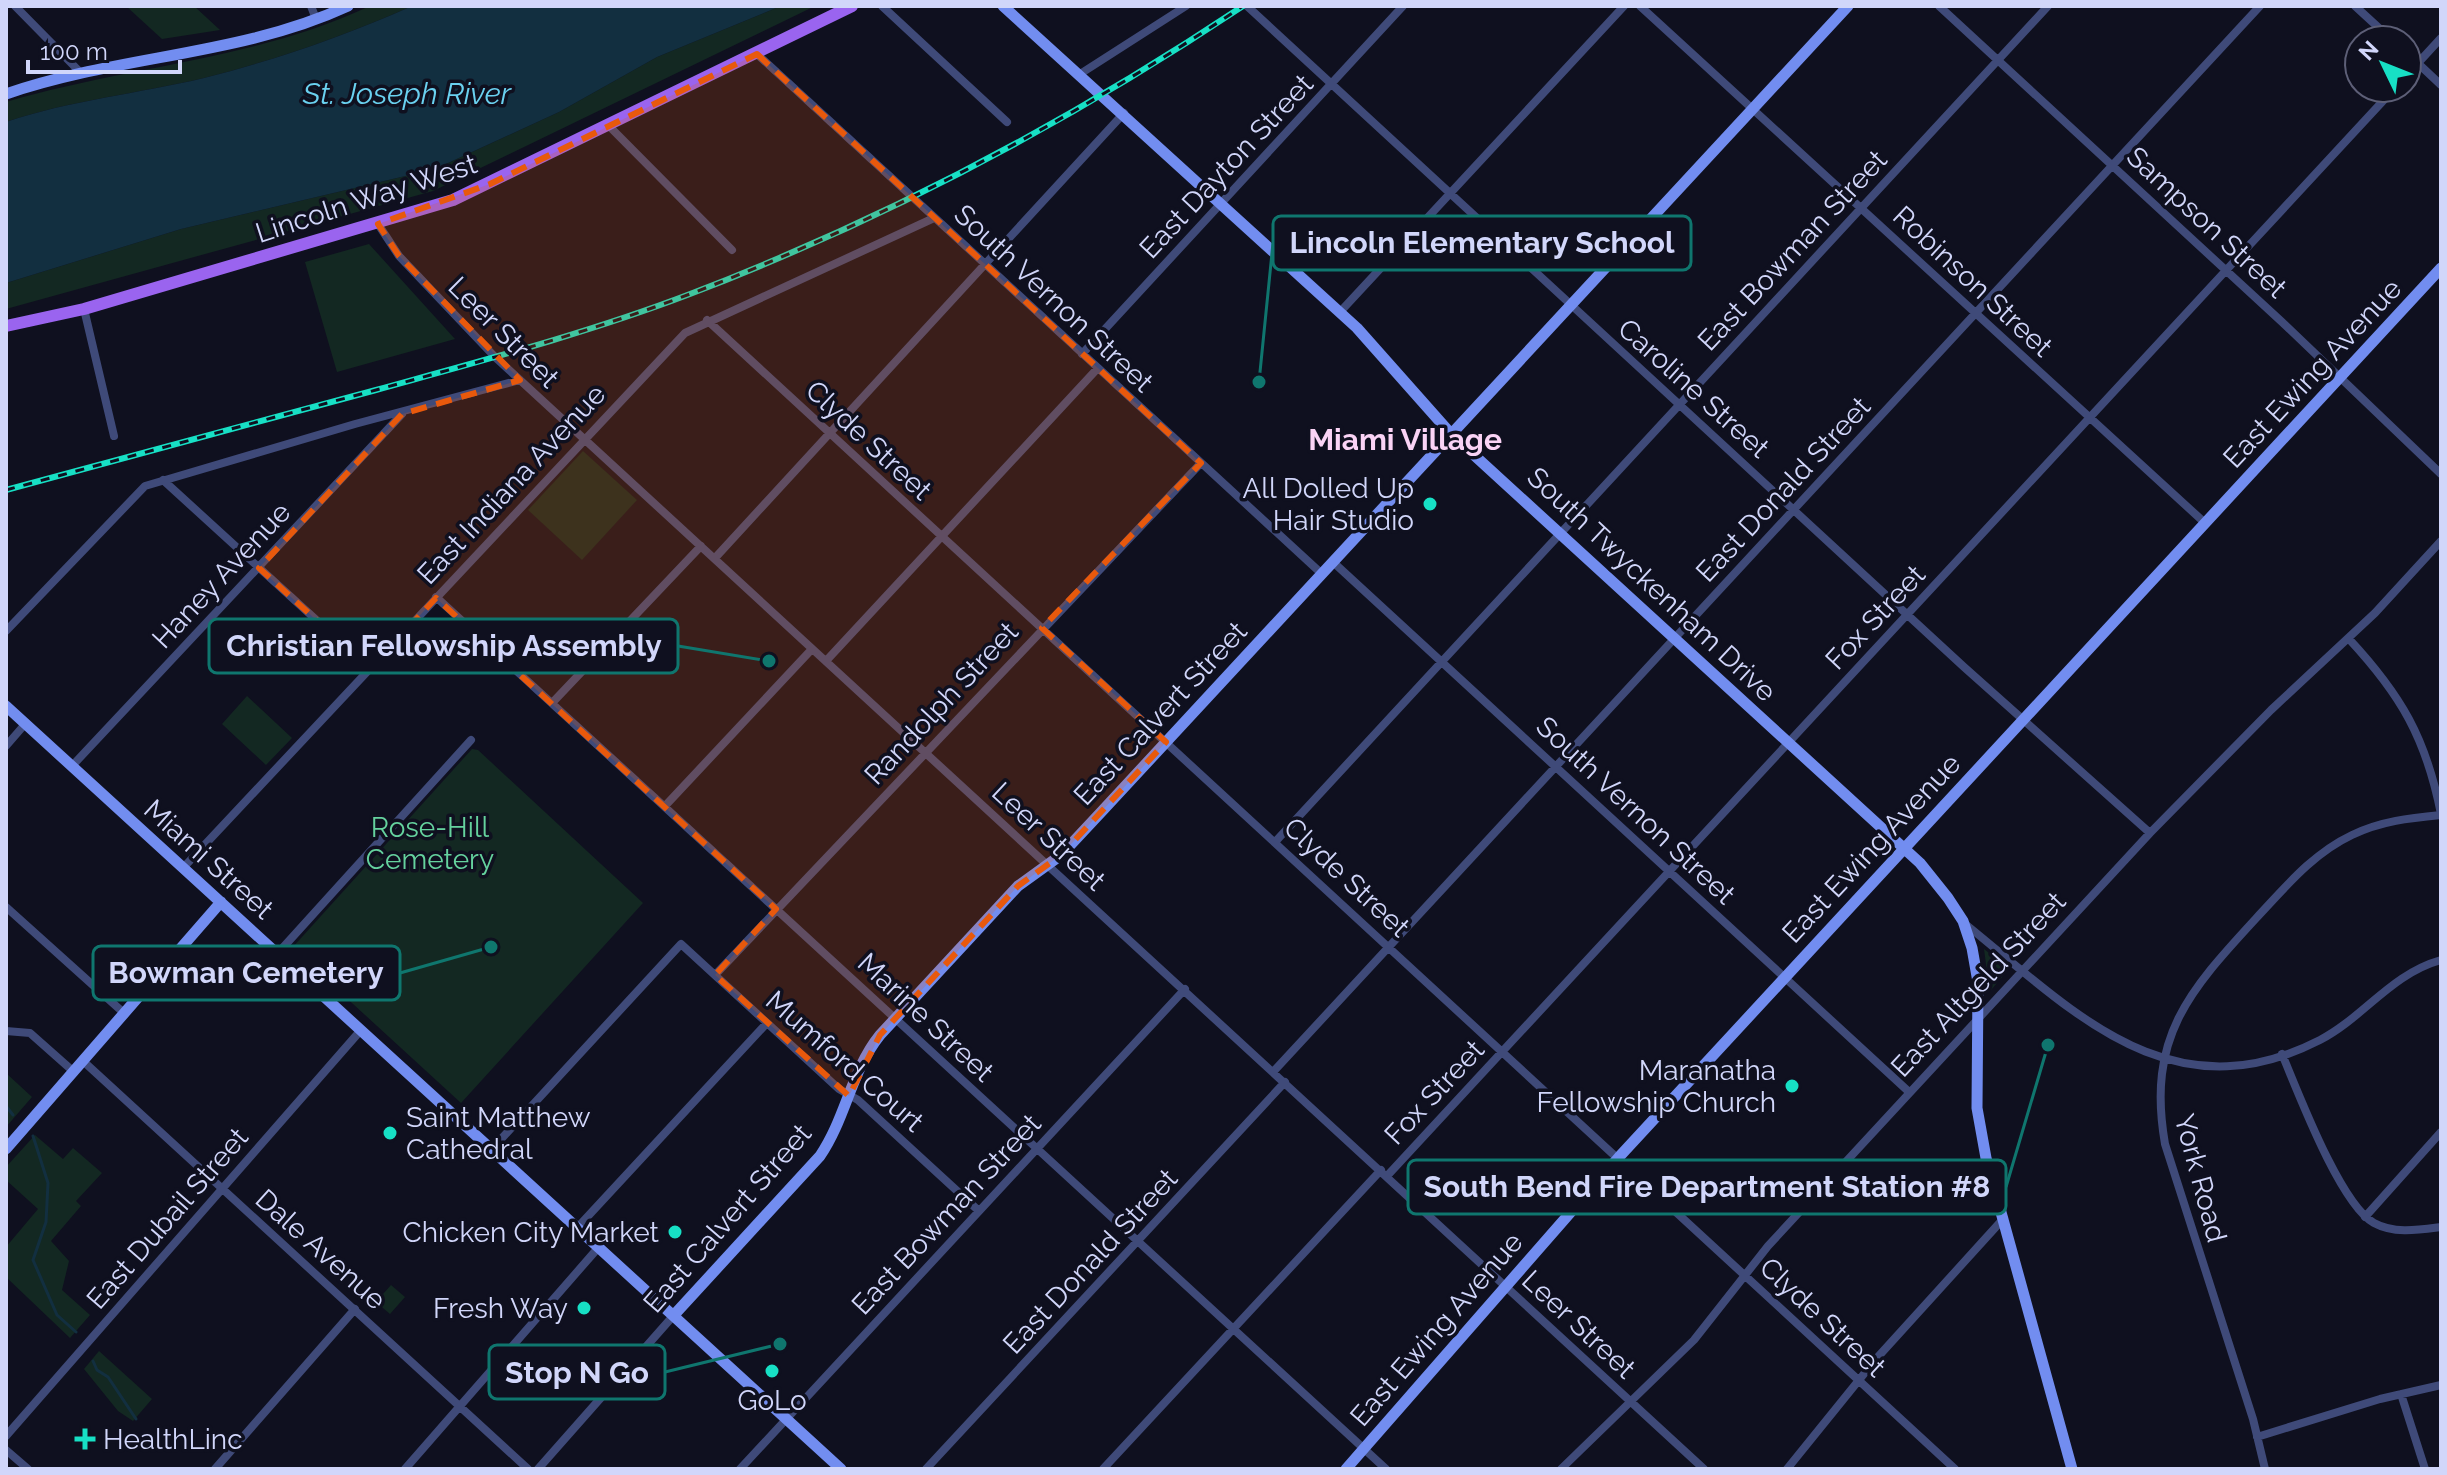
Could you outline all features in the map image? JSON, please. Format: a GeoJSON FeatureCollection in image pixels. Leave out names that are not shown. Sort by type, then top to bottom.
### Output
{"type":"FeatureCollection","features":[{"type":"Feature","properties":{"kind":"main road","name":"Lincoln Way West"},"geometry":{"type":"LineString","coordinates":[[6,326],[84,309],[453,200],[852,6]]}},
{"type":"Feature","properties":{"kind":"street"},"geometry":{"type":"LineString","coordinates":[[15,6],[79,71]]}},
{"type":"Feature","properties":{"kind":"street"},"geometry":{"type":"LineString","coordinates":[[311,6],[316,19]]}},
{"type":"Feature","properties":{"kind":"street"},"geometry":{"type":"LineString","coordinates":[[6,94],[79,71],[247,42],[348,6]]}},
{"type":"Feature","properties":{"kind":"street"},"geometry":{"type":"LineString","coordinates":[[882,6],[1007,122]]}},
{"type":"Feature","properties":{"kind":"street","name":"South Twyckenham Drive"},"geometry":{"type":"LineString","coordinates":[[1003,6],[1340,312],[1394,366],[1420,402],[1451,434],[1903,847],[1934,880],[1963,921],[2022,968]]}},
{"type":"Feature","properties":{"kind":"street"},"geometry":{"type":"LineString","coordinates":[[1080,74],[1186,6]]}},
{"type":"Feature","properties":{"kind":"street","name":"Caroline Street"},"geometry":{"type":"LineString","coordinates":[[1247,6],[1907,615],[2150,833]]}},
{"type":"Feature","properties":{"kind":"street","name":"East Dayton Street"},"geometry":{"type":"LineString","coordinates":[[1082,354],[1403,6]]}},
{"type":"Feature","properties":{"kind":"street"},"geometry":{"type":"LineString","coordinates":[[1340,312],[1624,6]]}},
{"type":"Feature","properties":{"kind":"street","name":"Robinson Street"},"geometry":{"type":"LineString","coordinates":[[1640,6],[2205,523]]}},
{"type":"Feature","properties":{"kind":"street","name":"East Calvert Street"},"geometry":{"type":"LineString","coordinates":[[538,1469],[820,1156],[837,1127],[863,1057],[895,1019],[1018,886],[1079,836],[1848,6]]}},
{"type":"Feature","properties":{"kind":"street","name":"Sampson Street"},"geometry":{"type":"LineString","coordinates":[[1939,6],[2341,377],[2441,474]]}},
{"type":"Feature","properties":{"kind":"street","name":"East Bowman Street"},"geometry":{"type":"LineString","coordinates":[[1276,841],[2048,6]]}},
{"type":"Feature","properties":{"kind":"street","name":"East Donald Street"},"geometry":{"type":"LineString","coordinates":[[1273,1072],[2260,6]]}},
{"type":"Feature","properties":{"kind":"street"},"geometry":{"type":"LineString","coordinates":[[2355,6],[2375,24]]}},
{"type":"Feature","properties":{"kind":"street"},"geometry":{"type":"LineString","coordinates":[[2423,58],[2441,38]]}},
{"type":"Feature","properties":{"kind":"street","name":"South Vernon Street"},"geometry":{"type":"LineString","coordinates":[[757,54],[1322,574]]}},
{"type":"Feature","properties":{"kind":"street"},"geometry":{"type":"LineString","coordinates":[[2423,68],[2441,85]]}},
{"type":"Feature","properties":{"kind":"street","name":"Fox Street"},"geometry":{"type":"LineString","coordinates":[[1103,1469],[1233,1329],[1503,1051],[2380,104]]}},
{"type":"Feature","properties":{"kind":"street"},"geometry":{"type":"LineString","coordinates":[[715,558],[1124,113]]}},
{"type":"Feature","properties":{"kind":"street"},"geometry":{"type":"LineString","coordinates":[[609,126],[732,250]]}},
{"type":"Feature","properties":{"kind":"street","name":"East Indiana Avenue"},"geometry":{"type":"LineString","coordinates":[[183,868],[685,333],[707,320],[934,218]]}},
{"type":"Feature","properties":{"kind":"street","name":"Leer Street"},"geometry":{"type":"LineString","coordinates":[[378,224],[399,256],[584,441],[1185,989],[1704,1469]]}},
{"type":"Feature","properties":{"kind":"street","name":"East Ewing Avenue"},"geometry":{"type":"LineString","coordinates":[[1346,1469],[1619,1157],[2441,268]]}},
{"type":"Feature","properties":{"kind":"street"},"geometry":{"type":"LineString","coordinates":[[84,309],[114,436]]}},
{"type":"Feature","properties":{"kind":"street","name":"Clyde Street"},"geometry":{"type":"LineString","coordinates":[[707,320],[1955,1469]]}},
{"type":"Feature","properties":{"kind":"street"},"geometry":{"type":"LineString","coordinates":[[826,661],[1097,369]]}},
{"type":"Feature","properties":{"kind":"street"},"geometry":{"type":"LineString","coordinates":[[6,631],[145,486],[355,424],[402,414],[520,380]]}},
{"type":"Feature","properties":{"kind":"street","name":"Haney Avenue"},"geometry":{"type":"LineString","coordinates":[[72,766],[402,414]]}},
{"type":"Feature","properties":{"kind":"street","name":"Randolph Street"},"geometry":{"type":"LineString","coordinates":[[715,975],[1201,463]]}},
{"type":"Feature","properties":{"kind":"street"},"geometry":{"type":"LineString","coordinates":[[163,480],[370,669]]}},
{"type":"Feature","properties":{"kind":"street","name":"East Altgeld Street"},"geometry":{"type":"LineString","coordinates":[[1561,1469],[1694,1340],[1746,1274],[1908,1091],[2150,833],[2271,710],[2349,639],[2441,541]]}},
{"type":"Feature","properties":{"kind":"street"},"geometry":{"type":"LineString","coordinates":[[553,702],[701,546]]}},
{"type":"Feature","properties":{"kind":"street","name":"South Vernon Street"},"geometry":{"type":"LineString","coordinates":[[1333,562],[1908,1091]]}},
{"type":"Feature","properties":{"kind":"street","name":"Marine Street"},"geometry":{"type":"LineString","coordinates":[[436,597],[1386,1469]]}},
{"type":"Feature","properties":{"kind":"street"},"geometry":{"type":"LineString","coordinates":[[2349,639],[2383,676],[2413,722],[2430,765],[2441,814]]}},
{"type":"Feature","properties":{"kind":"street"},"geometry":{"type":"LineString","coordinates":[[665,806],[812,649]]}},
{"type":"Feature","properties":{"kind":"street","name":"Miami Street"},"geometry":{"type":"LineString","coordinates":[[6,706],[841,1469]]}},
{"type":"Feature","properties":{"kind":"street"},"geometry":{"type":"LineString","coordinates":[[6,746],[26,723]]}},
{"type":"Feature","properties":{"kind":"street"},"geometry":{"type":"LineString","coordinates":[[278,953],[471,740]]}},
{"type":"Feature","properties":{"kind":"street","name":"York Road"},"geometry":{"type":"LineString","coordinates":[[2265,1469],[2165,1144],[2159,1104],[2163,1058],[2179,1016],[2200,982],[2306,866],[2333,845],[2369,827],[2441,814]]}},
{"type":"Feature","properties":{"kind":"street"},"geometry":{"type":"LineString","coordinates":[[6,1149],[221,902]]}},
{"type":"Feature","properties":{"kind":"street"},"geometry":{"type":"LineString","coordinates":[[6,907],[125,1014]]}},
{"type":"Feature","properties":{"kind":"street"},"geometry":{"type":"LineString","coordinates":[[1963,921],[1978,982],[1977,1108],[2072,1469]]}},
{"type":"Feature","properties":{"kind":"street","name":"Mumford Court"},"geometry":{"type":"LineString","coordinates":[[491,1150],[681,944],[979,1211]]}},
{"type":"Feature","properties":{"kind":"street"},"geometry":{"type":"LineString","coordinates":[[2022,968],[2102,1032],[2133,1049],[2163,1058],[2207,1065],[2237,1064],[2282,1054],[2335,1032],[2391,984],[2441,960]]}},
{"type":"Feature","properties":{"kind":"street","name":"East Bowman Street"},"geometry":{"type":"LineString","coordinates":[[740,1469],[1185,989]]}},
{"type":"Feature","properties":{"kind":"street"},"geometry":{"type":"LineString","coordinates":[[577,1228],[767,1023]]}},
{"type":"Feature","properties":{"kind":"street","name":"East Dubail Street"},"geometry":{"type":"LineString","coordinates":[[6,1436],[361,1030]]}},
{"type":"Feature","properties":{"kind":"street"},"geometry":{"type":"LineString","coordinates":[[6,1031],[30,1033],[74,1072]]}},
{"type":"Feature","properties":{"kind":"street"},"geometry":{"type":"LineString","coordinates":[[2282,1054],[2353,1205],[2380,1226],[2403,1231],[2441,1227]]}},
{"type":"Feature","properties":{"kind":"street","name":"Dale Avenue"},"geometry":{"type":"LineString","coordinates":[[83,1061],[528,1469]]}},
{"type":"Feature","properties":{"kind":"street","name":"East Donald Street"},"geometry":{"type":"LineString","coordinates":[[926,1469],[1285,1082]]}},
{"type":"Feature","properties":{"kind":"street"},"geometry":{"type":"LineString","coordinates":[[2365,1217],[2441,1132]]}},
{"type":"Feature","properties":{"kind":"street"},"geometry":{"type":"LineString","coordinates":[[1787,1469],[1859,1380],[2004,1218]]}},
{"type":"Feature","properties":{"kind":"street"},"geometry":{"type":"LineString","coordinates":[[405,1469],[598,1248]]}},
{"type":"Feature","properties":{"kind":"street"},"geometry":{"type":"LineString","coordinates":[[215,1469],[355,1309]]}},
{"type":"Feature","properties":{"kind":"street"},"geometry":{"type":"LineString","coordinates":[[2257,1437],[2441,1385]]}},
{"type":"Feature","properties":{"kind":"street"},"geometry":{"type":"LineString","coordinates":[[2401,1394],[2425,1469]]}},
{"type":"Feature","properties":{"kind":"street"},"geometry":{"type":"LineString","coordinates":[[6,1450],[28,1469]]}},
{"type":"Feature","properties":{"kind":"highlighted area"},"geometry":{"type":"Polygon","coordinates":[[[757,54],[1201,463],[1042,628],[1166,742],[1061,855],[1018,886],[880,1035],[849,1096],[715,975],[776,909],[436,598],[370,669],[259,568],[402,414],[520,380],[399,256],[378,224],[490,184],[757,54]]]}},
{"type":"Feature","properties":{"kind":"green space"},"geometry":{"type":"Polygon","coordinates":[[[126,6],[194,6],[220,30],[162,39],[126,6]]]}},
{"type":"Feature","properties":{"kind":"green space"},"geometry":{"type":"Polygon","coordinates":[[[370,6],[412,6],[335,37],[231,71],[55,108],[6,122],[6,102],[282,39],[370,6]]]}},
{"type":"Feature","properties":{"kind":"green space"},"geometry":{"type":"Polygon","coordinates":[[[781,6],[815,6],[433,191],[6,309],[6,283],[181,229],[435,169],[559,112],[657,57],[781,6]]]}},
{"type":"Feature","properties":{"kind":"green space"},"geometry":{"type":"Polygon","coordinates":[[[369,244],[455,339],[337,372],[305,262],[369,244]]]}},
{"type":"Feature","properties":{"kind":"green space"},"geometry":{"type":"Polygon","coordinates":[[[583,451],[637,500],[582,560],[528,510],[583,451]]]}},
{"type":"Feature","properties":{"kind":"green space"},"geometry":{"type":"Polygon","coordinates":[[[247,696],[292,738],[266,765],[222,724],[247,696]]]}},
{"type":"Feature","properties":{"kind":"green space","name":"Rose-Hill Cemetery"},"geometry":{"type":"Polygon","coordinates":[[[472,749],[478,750],[643,903],[461,1103],[292,948],[472,749]]]}},
{"type":"Feature","properties":{"kind":"green space"},"geometry":{"type":"Polygon","coordinates":[[[1984,949],[2009,969],[1991,990],[1989,987],[1984,949]]]}},
{"type":"Feature","properties":{"kind":"green space"},"geometry":{"type":"Polygon","coordinates":[[[6,1073],[32,1097],[6,1127],[6,1073]]]}},
{"type":"Feature","properties":{"kind":"green space"},"geometry":{"type":"Polygon","coordinates":[[[35,1135],[63,1159],[73,1148],[102,1173],[76,1201],[81,1206],[51,1241],[69,1261],[62,1290],[90,1315],[70,1338],[6,1277],[6,1247],[38,1209],[6,1180],[6,1167],[35,1135]]]}},
{"type":"Feature","properties":{"kind":"green space"},"geometry":{"type":"Polygon","coordinates":[[[391,1285],[405,1297],[390,1314],[376,1302],[391,1285]]]}},
{"type":"Feature","properties":{"kind":"green space"},"geometry":{"type":"Polygon","coordinates":[[[99,1351],[152,1399],[133,1421],[118,1411],[84,1369],[99,1351]]]}},
{"type":"Feature","properties":{"kind":"water","name":"St. Joseph River"},"geometry":{"type":"Polygon","coordinates":[[[412,6],[781,6],[657,57],[559,112],[435,169],[181,229],[6,283],[6,122],[55,108],[231,71],[335,37],[412,6]]]}},
{"type":"Feature","properties":{"kind":"waterway"},"geometry":{"type":"LineString","coordinates":[[6,1106],[13,1115]]}},
{"type":"Feature","properties":{"kind":"waterway"},"geometry":{"type":"LineString","coordinates":[[33,1136],[48,1183],[46,1222],[33,1260],[57,1315],[76,1332]]}},
{"type":"Feature","properties":{"kind":"waterway"},"geometry":{"type":"LineString","coordinates":[[93,1361],[97,1370],[108,1377],[136,1419]]}},
{"type":"Feature","properties":{"kind":"railway"},"geometry":{"type":"LineString","coordinates":[[6,490],[495,357],[690,294],[835,234],[975,165],[1111,89],[1243,6]]}},
{"type":"Feature","properties":{"kind":"place","name":"Lincoln Elementary School"},"geometry":{"type":"Point","coordinates":[1259,382]}},
{"type":"Feature","properties":{"kind":"place","name":"All Dolled Up Hair Studio"},"geometry":{"type":"Point","coordinates":[1430,504]}},
{"type":"Feature","properties":{"kind":"place","name":"Christian Fellowship Assembly"},"geometry":{"type":"Point","coordinates":[769,661]}},
{"type":"Feature","properties":{"kind":"place","name":"Bowman Cemetery"},"geometry":{"type":"Point","coordinates":[491,947]}},
{"type":"Feature","properties":{"kind":"place","name":"South Bend Fire Department Station #8"},"geometry":{"type":"Point","coordinates":[2048,1045]}},
{"type":"Feature","properties":{"kind":"place","name":"Maranatha Fellowship Church"},"geometry":{"type":"Point","coordinates":[1792,1086]}},
{"type":"Feature","properties":{"kind":"place","name":"Saint Matthew Cathedral"},"geometry":{"type":"Point","coordinates":[390,1133]}},
{"type":"Feature","properties":{"kind":"place","name":"Chicken City Market"},"geometry":{"type":"Point","coordinates":[675,1232]}},
{"type":"Feature","properties":{"kind":"place","name":"Fresh Way"},"geometry":{"type":"Point","coordinates":[584,1308]}},
{"type":"Feature","properties":{"kind":"place","name":"Stop N Go"},"geometry":{"type":"Point","coordinates":[780,1344]}},
{"type":"Feature","properties":{"kind":"place","name":"GoLo"},"geometry":{"type":"Point","coordinates":[772,1371]}},
{"type":"Feature","properties":{"kind":"place","name":"HealthLinc"},"geometry":{"type":"Point","coordinates":[85,1439]}},
{"type":"Feature","properties":{"kind":"district","name":"Miami Village"},"geometry":{"type":"Point","coordinates":[1405,440]}}]}
